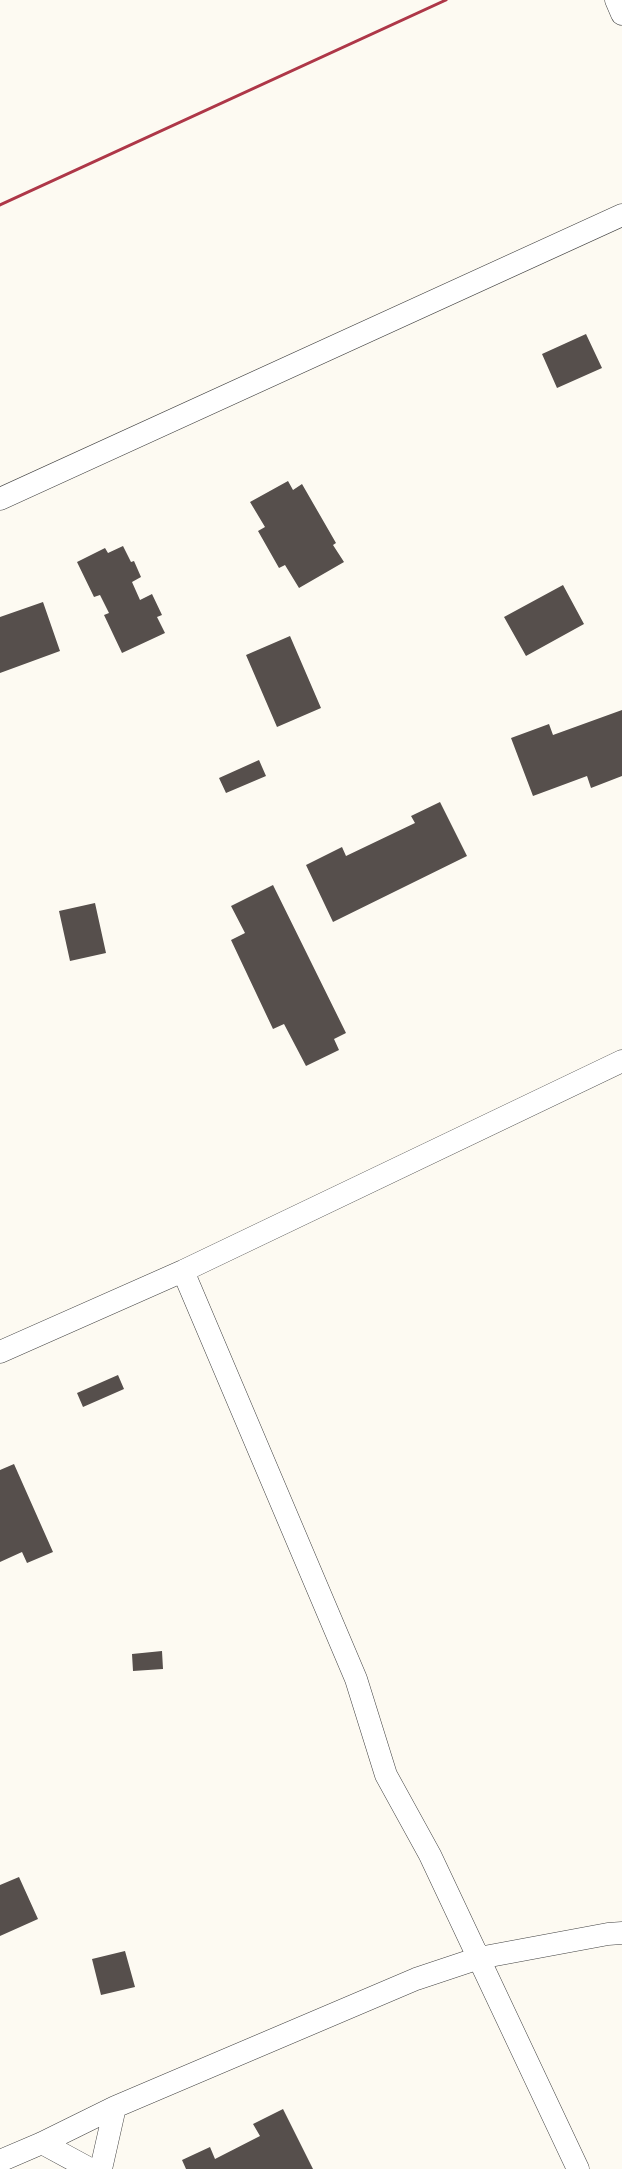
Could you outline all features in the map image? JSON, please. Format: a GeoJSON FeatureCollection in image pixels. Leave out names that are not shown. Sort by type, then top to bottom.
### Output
{"type":"FeatureCollection","features":[{"type":"Feature","properties":{"kind":"street"},"geometry":{"type":"LineString","coordinates":[[616,0],[622,14]]}},
{"type":"Feature","properties":{"kind":"street"},"geometry":{"type":"LineString","coordinates":[[0,499],[622,215]]}},
{"type":"Feature","properties":{"kind":"street"},"geometry":{"type":"LineString","coordinates":[[0,1352],[183,1271],[622,1061]]}},
{"type":"Feature","properties":{"kind":"street"},"geometry":{"type":"LineString","coordinates":[[183,1271],[356,1679],[386,1775],[430,1855],[578,2169]]}},
{"type":"Feature","properties":{"kind":"street"},"geometry":{"type":"LineString","coordinates":[[0,2161],[42,2144],[115,2108],[416,1979],[479,1958],[608,1934],[622,1933]]}},
{"type":"Feature","properties":{"kind":"street"},"geometry":{"type":"LineString","coordinates":[[101,2169],[115,2108]]}},
{"type":"Feature","properties":{"kind":"street"},"geometry":{"type":"LineString","coordinates":[[42,2144],[90,2169]]}},
{"type":"Feature","properties":{"kind":"building"},"geometry":{"type":"Polygon","coordinates":[[[586,334],[602,368],[557,388],[542,354],[586,334]]]}},
{"type":"Feature","properties":{"kind":"building"},"geometry":{"type":"Polygon","coordinates":[[[288,481],[293,490],[302,484],[336,543],[333,545],[344,562],[299,588],[285,565],[279,568],[258,531],[265,527],[250,502],[288,481]]]}},
{"type":"Feature","properties":{"kind":"building"},"geometry":{"type":"Polygon","coordinates":[[[123,546],[131,562],[134,561],[141,577],[132,582],[140,600],[152,594],[162,615],[157,617],[165,633],[122,653],[104,615],[109,613],[100,595],[94,597],[77,562],[105,548],[108,553],[123,546]]]}},
{"type":"Feature","properties":{"kind":"building"},"geometry":{"type":"Polygon","coordinates":[[[563,585],[584,624],[526,656],[504,617],[563,585]]]}},
{"type":"Feature","properties":{"kind":"building"},"geometry":{"type":"Polygon","coordinates":[[[43,602],[60,651],[0,673],[0,617],[43,602]]]}},
{"type":"Feature","properties":{"kind":"building"},"geometry":{"type":"Polygon","coordinates":[[[290,636],[321,708],[277,727],[246,655],[290,636]]]}},
{"type":"Feature","properties":{"kind":"building"},"geometry":{"type":"Polygon","coordinates":[[[622,710],[622,776],[591,788],[587,776],[533,796],[511,738],[549,724],[553,735],[622,710]]]}},
{"type":"Feature","properties":{"kind":"building"},"geometry":{"type":"Polygon","coordinates":[[[259,760],[266,776],[226,793],[219,778],[259,760]]]}},
{"type":"Feature","properties":{"kind":"building"},"geometry":{"type":"Polygon","coordinates":[[[440,802],[467,856],[333,922],[306,865],[342,847],[346,856],[415,823],[411,816],[440,802]]]}},
{"type":"Feature","properties":{"kind":"building"},"geometry":{"type":"Polygon","coordinates":[[[273,885],[346,1033],[334,1039],[339,1050],[306,1066],[284,1024],[273,1029],[231,940],[245,933],[231,906],[273,885]]]}},
{"type":"Feature","properties":{"kind":"building"},"geometry":{"type":"Polygon","coordinates":[[[95,903],[106,953],[70,961],[59,911],[95,903]]]}},
{"type":"Feature","properties":{"kind":"building"},"geometry":{"type":"Polygon","coordinates":[[[118,1375],[124,1389],[83,1407],[77,1393],[118,1375]]]}},
{"type":"Feature","properties":{"kind":"building"},"geometry":{"type":"Polygon","coordinates":[[[14,1464],[53,1552],[27,1563],[22,1552],[0,1562],[0,1470],[14,1464]]]}},
{"type":"Feature","properties":{"kind":"building"},"geometry":{"type":"Polygon","coordinates":[[[162,1651],[163,1669],[133,1671],[132,1654],[162,1651]]]}},
{"type":"Feature","properties":{"kind":"building"},"geometry":{"type":"Polygon","coordinates":[[[19,1877],[38,1919],[0,1936],[0,1885],[19,1877]]]}},
{"type":"Feature","properties":{"kind":"building"},"geometry":{"type":"Polygon","coordinates":[[[125,1951],[135,1987],[101,1995],[92,1959],[125,1951]]]}},
{"type":"Feature","properties":{"kind":"building"},"geometry":{"type":"Polygon","coordinates":[[[283,2109],[313,2169],[186,2169],[182,2160],[210,2147],[215,2159],[260,2136],[253,2124],[283,2109]]]}},
{"type":"Feature","properties":{"kind":"railway"},"geometry":{"type":"LineString","coordinates":[[0,205],[446,0]]}}]}
